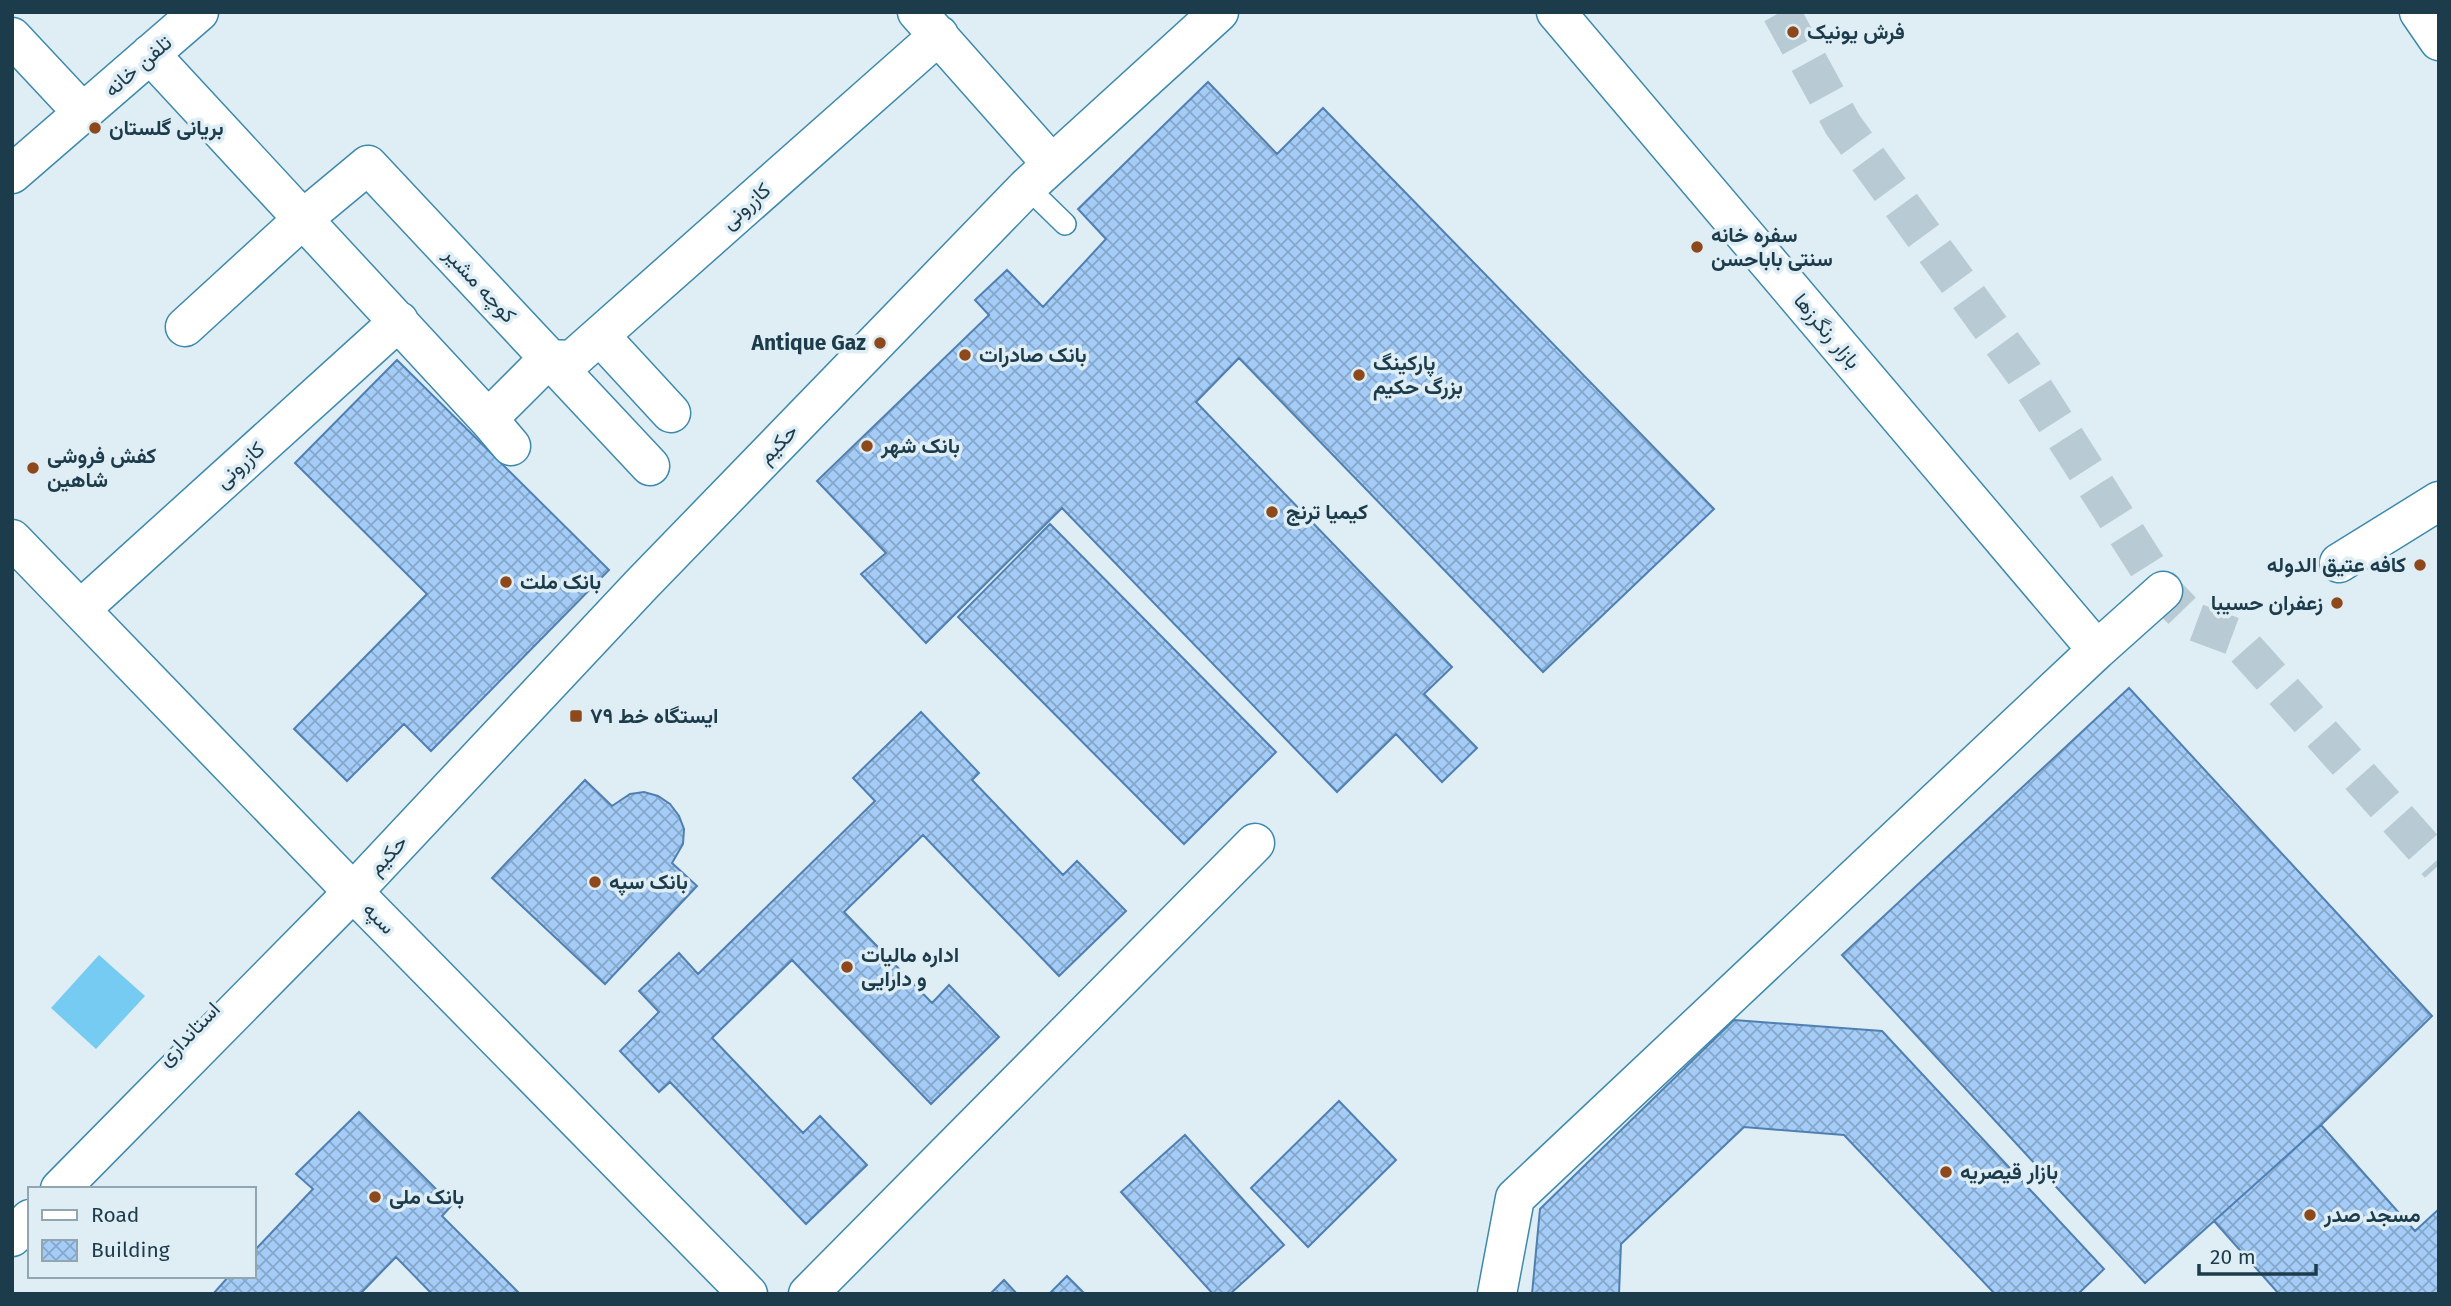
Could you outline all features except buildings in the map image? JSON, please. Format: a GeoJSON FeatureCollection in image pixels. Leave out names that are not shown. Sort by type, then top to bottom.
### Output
{"type":"FeatureCollection","features":[{"type":"Feature","properties":{"kind":"street","name":"تلفن خانه"},"geometry":{"type":"LineString","coordinates":[[12,174],[199,12]]}},
{"type":"Feature","properties":{"kind":"street","name":"حکیم"},"geometry":{"type":"LineString","coordinates":[[347,886],[652,574],[1039,167],[1219,12]]}},
{"type":"Feature","properties":{"kind":"street","name":"بازار رنگرزها"},"geometry":{"type":"LineString","coordinates":[[1556,12],[2097,650]]}},
{"type":"Feature","properties":{"kind":"street","name":"کازرونی"},"geometry":{"type":"LineString","coordinates":[[548,359],[572,360],[600,336],[928,24],[1039,167]]}},
{"type":"Feature","properties":{"kind":"street"},"geometry":{"type":"LineString","coordinates":[[12,37],[84,114]]}},
{"type":"Feature","properties":{"kind":"street"},"geometry":{"type":"LineString","coordinates":[[150,54],[499,432],[548,359]]}},
{"type":"Feature","properties":{"kind":"street","name":"كوچه مشير"},"geometry":{"type":"LineString","coordinates":[[303,219],[368,165],[650,466]]}},
{"type":"Feature","properties":{"kind":"street"},"geometry":{"type":"LineString","coordinates":[[185,327],[303,219]]}},
{"type":"Feature","properties":{"kind":"street","name":"کازرونی"},"geometry":{"type":"LineString","coordinates":[[80,609],[398,321]]}},
{"type":"Feature","properties":{"kind":"street"},"geometry":{"type":"LineString","coordinates":[[600,336],[671,413]]}},
{"type":"Feature","properties":{"kind":"street"},"geometry":{"type":"LineString","coordinates":[[2339,563],[2439,501]]}},
{"type":"Feature","properties":{"kind":"street","name":"سپه"},"geometry":{"type":"LineString","coordinates":[[12,538],[347,886],[748,1294]]}},
{"type":"Feature","properties":{"kind":"street"},"geometry":{"type":"LineString","coordinates":[[1497,1294],[1515,1198],[2163,591]]}},
{"type":"Feature","properties":{"kind":"street"},"geometry":{"type":"LineString","coordinates":[[808,1294],[1255,843]]}},
{"type":"Feature","properties":{"kind":"street","name":"استانداری"},"geometry":{"type":"LineString","coordinates":[[62,1187],[347,886]]}},
{"type":"Feature","properties":{"kind":"street"},"geometry":{"type":"LineString","coordinates":[[12,1237],[28,1221]]}},
{"type":"Feature","properties":{"kind":"lane","name":"حکیم"},"geometry":{"type":"LineString","coordinates":[[1039,167],[1194,12]]}},
{"type":"Feature","properties":{"kind":"lane"},"geometry":{"type":"LineString","coordinates":[[1039,167],[1065,224]]}},
{"type":"Feature","properties":{"kind":"lane","name":"استانداری"},"geometry":{"type":"LineString","coordinates":[[39,1187],[347,886]]}},
{"type":"Feature","properties":{"kind":"lane"},"geometry":{"type":"LineString","coordinates":[[12,1214],[28,1198]]}},
{"type":"Feature","properties":{"kind":"water"},"geometry":{"type":"Polygon","coordinates":[[[99,955],[145,996],[96,1049],[51,1008],[99,955]]]}},
{"type":"Feature","properties":{"kind":"tunnel"},"geometry":{"type":"LineString","coordinates":[[1781,12],[1843,125],[2024,373],[2163,591],[2192,621],[2235,637],[2439,865]]}},
{"type":"Feature","properties":{"kind":"place","name":"فرش یونیک"},"geometry":{"type":"Point","coordinates":[1793,32]}},
{"type":"Feature","properties":{"kind":"place","name":"بریانی گلستان"},"geometry":{"type":"Point","coordinates":[95,128]}},
{"type":"Feature","properties":{"kind":"place","name":"سفره خانه سنتی باباحسن"},"geometry":{"type":"Point","coordinates":[1697,247]}},
{"type":"Feature","properties":{"kind":"place","name":"Antique Gaz"},"geometry":{"type":"Point","coordinates":[880,343]}},
{"type":"Feature","properties":{"kind":"place","name":"بانک صادرات"},"geometry":{"type":"Point","coordinates":[965,355]}},
{"type":"Feature","properties":{"kind":"place","name":"پارکینگ بزرگ حکیم"},"geometry":{"type":"Point","coordinates":[1359,375]}},
{"type":"Feature","properties":{"kind":"place","name":"بانک شهر"},"geometry":{"type":"Point","coordinates":[867,446]}},
{"type":"Feature","properties":{"kind":"place","name":"کفش فروشی شاهین"},"geometry":{"type":"Point","coordinates":[33,468]}},
{"type":"Feature","properties":{"kind":"place","name":"کیمیا ترنج"},"geometry":{"type":"Point","coordinates":[1272,512]}},
{"type":"Feature","properties":{"kind":"place","name":"کافه عتیق الدوله"},"geometry":{"type":"Point","coordinates":[2420,565]}},
{"type":"Feature","properties":{"kind":"place","name":"بانک ملت"},"geometry":{"type":"Point","coordinates":[506,582]}},
{"type":"Feature","properties":{"kind":"place","name":"زعفران حسیبا"},"geometry":{"type":"Point","coordinates":[2337,603]}},
{"type":"Feature","properties":{"kind":"place","name":"ایستگاه خط ۷۹"},"geometry":{"type":"Point","coordinates":[576,716]}},
{"type":"Feature","properties":{"kind":"place","name":"بانک سپه"},"geometry":{"type":"Point","coordinates":[595,882]}},
{"type":"Feature","properties":{"kind":"place","name":"اداره مالیات و دارایی"},"geometry":{"type":"Point","coordinates":[847,967]}},
{"type":"Feature","properties":{"kind":"place","name":"بازار قیصریه"},"geometry":{"type":"Point","coordinates":[1946,1172]}},
{"type":"Feature","properties":{"kind":"place","name":"بانک ملی"},"geometry":{"type":"Point","coordinates":[375,1197]}},
{"type":"Feature","properties":{"kind":"place","name":"مسجد صدر"},"geometry":{"type":"Point","coordinates":[2310,1215]}}]}
